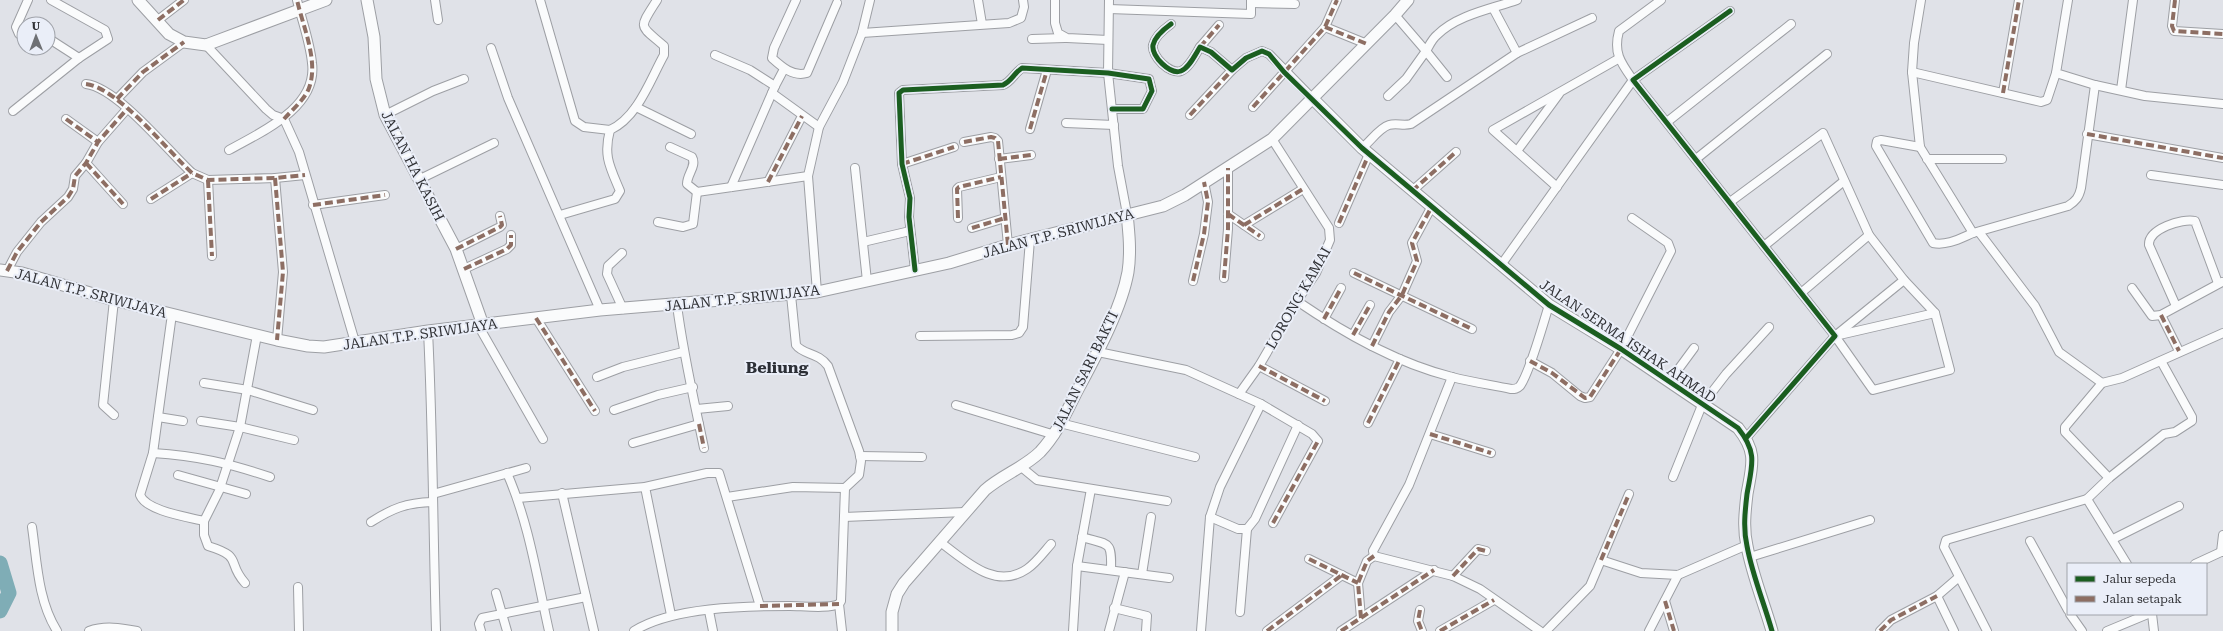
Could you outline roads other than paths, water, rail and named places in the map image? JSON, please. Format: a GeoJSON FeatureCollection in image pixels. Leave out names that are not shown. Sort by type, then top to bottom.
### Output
{"type":"FeatureCollection","features":[{"type":"Feature","properties":{"kind":"main road"},"geometry":{"type":"LineString","coordinates":[[138,0],[158,20],[169,34],[184,42],[206,44],[298,4],[326,0]]}},
{"type":"Feature","properties":{"kind":"main road","name":"JALAN HA KASIH"},"geometry":{"type":"LineString","coordinates":[[367,0],[374,37],[376,79],[385,115],[456,250],[464,269],[480,325]]}},
{"type":"Feature","properties":{"kind":"main road","name":"JALAN T.P. SRIWIJAYA"},"geometry":{"type":"LineString","coordinates":[[4,271],[277,340],[308,346],[324,347],[428,331],[600,310],[677,305],[817,292],[949,263],[1008,245],[1162,206],[1185,195],[1272,139],[1395,16],[1408,0]]}},
{"type":"Feature","properties":{"kind":"main road","name":"JALAN SERMA ISHAK AHMAD"},"geometry":{"type":"LineString","coordinates":[[1313,99],[1366,151],[1431,208],[1549,305],[1621,349],[1738,428],[1746,438],[1751,450],[1753,466],[1744,520],[1747,545],[1772,631]]}},
{"type":"Feature","properties":{"kind":"main road","name":"JALAN SARI BAKTI"},"geometry":{"type":"LineString","coordinates":[[892,631],[892,612],[897,594],[914,569],[940,542],[965,512],[997,480],[1039,453],[1055,435],[1098,352],[1122,295],[1128,272],[1130,250],[1127,214]]}},
{"type":"Feature","properties":{"kind":"street"},"geometry":{"type":"LineString","coordinates":[[21,16],[28,0]]}},
{"type":"Feature","properties":{"kind":"street"},"geometry":{"type":"LineString","coordinates":[[13,111],[79,58],[107,41],[108,33],[51,0]]}},
{"type":"Feature","properties":{"kind":"street"},"geometry":{"type":"LineString","coordinates":[[158,20],[184,0]]}},
{"type":"Feature","properties":{"kind":"street"},"geometry":{"type":"LineString","coordinates":[[435,0],[438,20]]}},
{"type":"Feature","properties":{"kind":"street"},"geometry":{"type":"LineString","coordinates":[[540,0],[575,121],[584,127],[610,130],[623,122],[636,107],[664,55],[664,46],[646,32],[643,26],[657,0]]}},
{"type":"Feature","properties":{"kind":"street"},"geometry":{"type":"LineString","coordinates":[[796,0],[774,48],[772,58],[784,69],[800,75],[807,73],[838,3]]}},
{"type":"Feature","properties":{"kind":"street"},"geometry":{"type":"LineString","coordinates":[[817,292],[808,176],[819,127],[843,82],[862,33],[870,0]]}},
{"type":"Feature","properties":{"kind":"street"},"geometry":{"type":"LineString","coordinates":[[978,0],[982,24]]}},
{"type":"Feature","properties":{"kind":"street"},"geometry":{"type":"LineString","coordinates":[[862,33],[1015,21],[1020,18],[1023,13],[1023,0]]}},
{"type":"Feature","properties":{"kind":"street"},"geometry":{"type":"LineString","coordinates":[[1055,0],[1055,29],[1058,33],[1067,38]]}},
{"type":"Feature","properties":{"kind":"street"},"geometry":{"type":"LineString","coordinates":[[1109,0],[1108,73],[1118,166],[1127,214]]}},
{"type":"Feature","properties":{"kind":"street"},"geometry":{"type":"LineString","coordinates":[[1253,107],[1325,26],[1337,0]]}},
{"type":"Feature","properties":{"kind":"street"},"geometry":{"type":"LineString","coordinates":[[1388,96],[1406,78],[1437,35],[1442,31],[1473,14],[1517,0]]}},
{"type":"Feature","properties":{"kind":"street"},"geometry":{"type":"LineString","coordinates":[[1661,0],[1619,31],[1617,39],[1618,59],[1633,80],[1835,336],[1873,390],[1950,370],[1935,314],[1904,280],[1869,235],[1823,133],[1730,202]]}},
{"type":"Feature","properties":{"kind":"street"},"geometry":{"type":"LineString","coordinates":[[1921,0],[1914,43],[1912,72],[1920,147],[1976,232],[2035,306],[2059,352],[2102,383]]}},
{"type":"Feature","properties":{"kind":"street"},"geometry":{"type":"LineString","coordinates":[[2003,93],[2019,0]]}},
{"type":"Feature","properties":{"kind":"street"},"geometry":{"type":"LineString","coordinates":[[1912,72],[2044,102],[2047,100],[2056,73],[2068,0]]}},
{"type":"Feature","properties":{"kind":"street"},"geometry":{"type":"LineString","coordinates":[[2121,90],[2133,0]]}},
{"type":"Feature","properties":{"kind":"street"},"geometry":{"type":"LineString","coordinates":[[2175,0],[2172,26],[2174,31],[2223,34]]}},
{"type":"Feature","properties":{"kind":"street"},"geometry":{"type":"LineString","coordinates":[[1109,9],[1251,14],[1251,1],[1295,4]]}},
{"type":"Feature","properties":{"kind":"street"},"geometry":{"type":"LineString","coordinates":[[229,150],[284,119],[309,89],[312,74],[312,63],[298,4]]}},
{"type":"Feature","properties":{"kind":"street"},"geometry":{"type":"LineString","coordinates":[[1493,8],[1517,53]]}},
{"type":"Feature","properties":{"kind":"street"},"geometry":{"type":"LineString","coordinates":[[1501,265],[1633,80],[1730,11]]}},
{"type":"Feature","properties":{"kind":"street"},"geometry":{"type":"LineString","coordinates":[[1395,16],[1426,50],[1447,77]]}},
{"type":"Feature","properties":{"kind":"street"},"geometry":{"type":"LineString","coordinates":[[1339,223],[1366,151],[1385,127],[1390,125],[1404,126],[1411,124],[1517,53],[1592,18]]}},
{"type":"Feature","properties":{"kind":"street"},"geometry":{"type":"LineString","coordinates":[[1171,24],[1162,31],[1153,44],[1153,51],[1157,58],[1169,69],[1176,72],[1187,67],[1200,47],[1219,25]]}},
{"type":"Feature","properties":{"kind":"street"},"geometry":{"type":"LineString","coordinates":[[1667,122],[1792,24]]}},
{"type":"Feature","properties":{"kind":"street"},"geometry":{"type":"LineString","coordinates":[[1325,26],[1367,44]]}},
{"type":"Feature","properties":{"kind":"street"},"geometry":{"type":"LineString","coordinates":[[1032,39],[1067,38],[1108,40]]}},
{"type":"Feature","properties":{"kind":"street"},"geometry":{"type":"LineString","coordinates":[[117,99],[142,72],[184,42]]}},
{"type":"Feature","properties":{"kind":"street"},"geometry":{"type":"LineString","coordinates":[[56,43],[79,58]]}},
{"type":"Feature","properties":{"kind":"street"},"geometry":{"type":"LineString","coordinates":[[206,44],[266,109],[273,115],[284,119],[300,152],[313,205],[355,342]]}},
{"type":"Feature","properties":{"kind":"street"},"geometry":{"type":"LineString","coordinates":[[1200,47],[1211,52],[1232,70]]}},
{"type":"Feature","properties":{"kind":"street"},"geometry":{"type":"LineString","coordinates":[[491,48],[508,98],[600,310]]}},
{"type":"Feature","properties":{"kind":"street"},"geometry":{"type":"LineString","coordinates":[[1190,115],[1232,70],[1246,58],[1262,51],[1269,54],[1284,72],[1313,99]]}},
{"type":"Feature","properties":{"kind":"street"},"geometry":{"type":"LineString","coordinates":[[1696,159],[1827,54]]}},
{"type":"Feature","properties":{"kind":"street"},"geometry":{"type":"LineString","coordinates":[[715,55],[750,70],[802,116],[819,127]]}},
{"type":"Feature","properties":{"kind":"street"},"geometry":{"type":"LineString","coordinates":[[1557,187],[1493,130],[1618,59]]}},
{"type":"Feature","properties":{"kind":"street"},"geometry":{"type":"LineString","coordinates":[[915,270],[910,231],[910,198],[902,164],[899,93],[903,90],[993,87],[1012,81],[1017,71],[1022,68],[1108,73],[1146,77],[1151,83],[1152,91],[1143,109],[1112,109]]}},
{"type":"Feature","properties":{"kind":"street"},"geometry":{"type":"LineString","coordinates":[[730,187],[784,69]]}},
{"type":"Feature","properties":{"kind":"street"},"geometry":{"type":"LineString","coordinates":[[1030,129],[1047,70]]}},
{"type":"Feature","properties":{"kind":"street"},"geometry":{"type":"LineString","coordinates":[[2056,73],[2145,96],[2223,104]]}},
{"type":"Feature","properties":{"kind":"street"},"geometry":{"type":"LineString","coordinates":[[385,115],[433,91],[464,80]]}},
{"type":"Feature","properties":{"kind":"street"},"geometry":{"type":"LineString","coordinates":[[86,84],[92,84],[117,99],[192,173],[208,180],[275,178],[305,175]]}},
{"type":"Feature","properties":{"kind":"street"},"geometry":{"type":"LineString","coordinates":[[1920,147],[1881,140],[1877,141],[1876,146],[1933,242],[1938,244],[2068,206],[2075,202],[2081,188],[2087,134],[2095,84]]}},
{"type":"Feature","properties":{"kind":"street"},"geometry":{"type":"LineString","coordinates":[[1516,151],[1561,92]]}},
{"type":"Feature","properties":{"kind":"street"},"geometry":{"type":"LineString","coordinates":[[636,107],[691,134]]}},
{"type":"Feature","properties":{"kind":"street"},"geometry":{"type":"LineString","coordinates":[[4,271],[41,222],[68,197],[72,189],[75,176],[86,163],[98,142],[127,109]]}},
{"type":"Feature","properties":{"kind":"street"},"geometry":{"type":"LineString","coordinates":[[768,182],[802,116]]}},
{"type":"Feature","properties":{"kind":"street"},"geometry":{"type":"LineString","coordinates":[[66,119],[98,142]]}},
{"type":"Feature","properties":{"kind":"street"},"geometry":{"type":"LineString","coordinates":[[1066,123],[1114,125]]}},
{"type":"Feature","properties":{"kind":"street"},"geometry":{"type":"LineString","coordinates":[[560,215],[615,199],[619,195],[620,191],[607,160],[606,147],[610,130]]}},
{"type":"Feature","properties":{"kind":"street"},"geometry":{"type":"LineString","coordinates":[[2087,134],[2223,158]]}},
{"type":"Feature","properties":{"kind":"street"},"geometry":{"type":"LineString","coordinates":[[964,142],[995,138],[998,141],[1008,245]]}},
{"type":"Feature","properties":{"kind":"street","name":"LORONG KAMAI"},"geometry":{"type":"LineString","coordinates":[[1238,394],[1260,366],[1297,301],[1316,273],[1330,240],[1331,234],[1288,162],[1272,139]]}},
{"type":"Feature","properties":{"kind":"street"},"geometry":{"type":"LineString","coordinates":[[420,179],[494,143]]}},
{"type":"Feature","properties":{"kind":"street"},"geometry":{"type":"LineString","coordinates":[[902,164],[954,147]]}},
{"type":"Feature","properties":{"kind":"street"},"geometry":{"type":"LineString","coordinates":[[670,148],[692,157],[694,166],[688,176],[687,184],[698,192],[808,176]]}},
{"type":"Feature","properties":{"kind":"street"},"geometry":{"type":"LineString","coordinates":[[1412,191],[1456,152]]}},
{"type":"Feature","properties":{"kind":"street"},"geometry":{"type":"LineString","coordinates":[[999,159],[1031,155]]}},
{"type":"Feature","properties":{"kind":"street"},"geometry":{"type":"LineString","coordinates":[[1927,159],[2002,159]]}},
{"type":"Feature","properties":{"kind":"street"},"geometry":{"type":"LineString","coordinates":[[86,163],[123,204]]}},
{"type":"Feature","properties":{"kind":"street"},"geometry":{"type":"LineString","coordinates":[[855,168],[867,282]]}},
{"type":"Feature","properties":{"kind":"street"},"geometry":{"type":"LineString","coordinates":[[1224,278],[1228,214],[1228,168]]}},
{"type":"Feature","properties":{"kind":"street"},"geometry":{"type":"LineString","coordinates":[[151,199],[192,173]]}},
{"type":"Feature","properties":{"kind":"street"},"geometry":{"type":"LineString","coordinates":[[2151,176],[2223,185]]}},
{"type":"Feature","properties":{"kind":"street"},"geometry":{"type":"LineString","coordinates":[[958,218],[956,189],[1001,177]]}},
{"type":"Feature","properties":{"kind":"street"},"geometry":{"type":"LineString","coordinates":[[275,178],[283,272],[277,340]]}},
{"type":"Feature","properties":{"kind":"street"},"geometry":{"type":"LineString","coordinates":[[208,180],[212,256]]}},
{"type":"Feature","properties":{"kind":"street"},"geometry":{"type":"LineString","coordinates":[[1764,246],[1844,180]]}},
{"type":"Feature","properties":{"kind":"street"},"geometry":{"type":"LineString","coordinates":[[1192,281],[1204,234],[1208,202],[1204,182]]}},
{"type":"Feature","properties":{"kind":"street"},"geometry":{"type":"LineString","coordinates":[[1244,225],[1303,189]]}},
{"type":"Feature","properties":{"kind":"street"},"geometry":{"type":"LineString","coordinates":[[658,222],[683,227],[693,224],[698,192]]}},
{"type":"Feature","properties":{"kind":"street"},"geometry":{"type":"LineString","coordinates":[[313,205],[385,194]]}},
{"type":"Feature","properties":{"kind":"street"},"geometry":{"type":"LineString","coordinates":[[1372,346],[1389,312],[1402,295],[1417,261],[1412,243],[1431,208]]}},
{"type":"Feature","properties":{"kind":"street"},"geometry":{"type":"LineString","coordinates":[[1228,214],[1260,236]]}},
{"type":"Feature","properties":{"kind":"street"},"geometry":{"type":"LineString","coordinates":[[456,250],[500,227],[502,225],[500,216]]}},
{"type":"Feature","properties":{"kind":"street"},"geometry":{"type":"LineString","coordinates":[[972,228],[1005,218]]}},
{"type":"Feature","properties":{"kind":"street"},"geometry":{"type":"LineString","coordinates":[[1530,361],[1552,373],[1585,398],[1590,397],[1621,349],[1671,251],[1668,243],[1632,218]]}},
{"type":"Feature","properties":{"kind":"street"},"geometry":{"type":"LineString","coordinates":[[2132,288],[2150,316],[2160,315],[2221,283],[2195,221],[2182,220],[2154,233],[2149,240],[2149,245],[2176,306]]}},
{"type":"Feature","properties":{"kind":"street"},"geometry":{"type":"LineString","coordinates":[[863,242],[910,231]]}},
{"type":"Feature","properties":{"kind":"street"},"geometry":{"type":"LineString","coordinates":[[464,269],[506,249],[511,245],[511,235]]}},
{"type":"Feature","properties":{"kind":"street"},"geometry":{"type":"LineString","coordinates":[[1801,293],[1869,235]]}},
{"type":"Feature","properties":{"kind":"street"},"geometry":{"type":"LineString","coordinates":[[920,336],[1012,335],[1020,333],[1023,327],[1030,240]]}},
{"type":"Feature","properties":{"kind":"street"},"geometry":{"type":"LineString","coordinates":[[622,254],[608,266],[607,274],[623,309]]}},
{"type":"Feature","properties":{"kind":"street"},"geometry":{"type":"LineString","coordinates":[[1354,273],[1472,329]]}},
{"type":"Feature","properties":{"kind":"street"},"geometry":{"type":"LineString","coordinates":[[1746,438],[1835,336],[1904,280]]}},
{"type":"Feature","properties":{"kind":"street"},"geometry":{"type":"LineString","coordinates":[[1324,319],[1341,288]]}},
{"type":"Feature","properties":{"kind":"street"},"geometry":{"type":"LineString","coordinates":[[727,497],[793,486],[845,488],[859,475],[860,456],[828,366],[819,356],[799,348],[796,345],[791,295]]}},
{"type":"Feature","properties":{"kind":"street"},"geometry":{"type":"LineString","coordinates":[[114,300],[103,405],[114,415]]}},
{"type":"Feature","properties":{"kind":"street"},"geometry":{"type":"LineString","coordinates":[[1297,301],[1324,319],[1372,346],[1400,359],[1452,377],[1511,389],[1517,389],[1520,386],[1549,305]]}},
{"type":"Feature","properties":{"kind":"street"},"geometry":{"type":"LineString","coordinates":[[677,305],[683,352],[693,387],[704,448]]}},
{"type":"Feature","properties":{"kind":"street"},"geometry":{"type":"LineString","coordinates":[[1353,335],[1370,305]]}},
{"type":"Feature","properties":{"kind":"street"},"geometry":{"type":"LineString","coordinates":[[172,314],[153,453],[140,495],[142,501],[154,508],[204,521]]}},
{"type":"Feature","properties":{"kind":"street"},"geometry":{"type":"LineString","coordinates":[[1835,336],[1935,314]]}},
{"type":"Feature","properties":{"kind":"street"},"geometry":{"type":"LineString","coordinates":[[2160,315],[2179,351]]}},
{"type":"Feature","properties":{"kind":"street"},"geometry":{"type":"LineString","coordinates":[[536,318],[595,411]]}},
{"type":"Feature","properties":{"kind":"street"},"geometry":{"type":"LineString","coordinates":[[480,325],[543,439]]}},
{"type":"Feature","properties":{"kind":"street"},"geometry":{"type":"LineString","coordinates":[[1674,477],[1702,405],[1726,374],[1769,327]]}},
{"type":"Feature","properties":{"kind":"street"},"geometry":{"type":"LineString","coordinates":[[428,331],[436,631]]}},
{"type":"Feature","properties":{"kind":"street"},"geometry":{"type":"LineString","coordinates":[[2110,478],[2065,432],[2065,427],[2102,383],[2122,378],[2162,361],[2179,351],[2223,333]]}},
{"type":"Feature","properties":{"kind":"street"},"geometry":{"type":"LineString","coordinates":[[245,583],[238,575],[232,557],[227,552],[208,546],[204,535],[204,521],[211,510],[221,486],[240,427],[257,335]]}},
{"type":"Feature","properties":{"kind":"street"},"geometry":{"type":"LineString","coordinates":[[1669,382],[1694,348]]}},
{"type":"Feature","properties":{"kind":"street"},"geometry":{"type":"LineString","coordinates":[[597,377],[630,365],[683,352]]}},
{"type":"Feature","properties":{"kind":"street"},"geometry":{"type":"LineString","coordinates":[[1098,352],[1186,370],[1261,404],[1298,424],[1312,434],[1318,441],[1273,523]]}},
{"type":"Feature","properties":{"kind":"street"},"geometry":{"type":"LineString","coordinates":[[1368,423],[1400,359]]}},
{"type":"Feature","properties":{"kind":"street"},"geometry":{"type":"LineString","coordinates":[[1987,631],[1944,547],[1946,540],[2087,499],[2110,478],[2164,434],[2175,432],[2192,421],[2192,417],[2162,361]]}},
{"type":"Feature","properties":{"kind":"street"},"geometry":{"type":"LineString","coordinates":[[1260,366],[1325,401]]}},
{"type":"Feature","properties":{"kind":"street"},"geometry":{"type":"LineString","coordinates":[[1374,556],[1374,551],[1410,485],[1452,377]]}},
{"type":"Feature","properties":{"kind":"street"},"geometry":{"type":"LineString","coordinates":[[204,383],[248,390],[313,410]]}},
{"type":"Feature","properties":{"kind":"street"},"geometry":{"type":"LineString","coordinates":[[614,410],[658,395],[693,387]]}},
{"type":"Feature","properties":{"kind":"street"},"geometry":{"type":"LineString","coordinates":[[1201,631],[1210,517],[1220,487],[1261,404]]}},
{"type":"Feature","properties":{"kind":"street"},"geometry":{"type":"LineString","coordinates":[[956,405],[1055,435]]}},
{"type":"Feature","properties":{"kind":"street"},"geometry":{"type":"LineString","coordinates":[[697,409],[728,406]]}},
{"type":"Feature","properties":{"kind":"street"},"geometry":{"type":"LineString","coordinates":[[158,417],[183,421]]}},
{"type":"Feature","properties":{"kind":"street"},"geometry":{"type":"LineString","coordinates":[[201,421],[240,427],[294,440]]}},
{"type":"Feature","properties":{"kind":"street"},"geometry":{"type":"LineString","coordinates":[[1060,423],[1195,457]]}},
{"type":"Feature","properties":{"kind":"street"},"geometry":{"type":"LineString","coordinates":[[633,443],[699,424]]}},
{"type":"Feature","properties":{"kind":"street"},"geometry":{"type":"LineString","coordinates":[[1240,612],[1247,529],[1255,519],[1298,424]]}},
{"type":"Feature","properties":{"kind":"street"},"geometry":{"type":"LineString","coordinates":[[1430,434],[1491,453]]}},
{"type":"Feature","properties":{"kind":"street"},"geometry":{"type":"LineString","coordinates":[[153,453],[191,455],[228,463],[270,476]]}},
{"type":"Feature","properties":{"kind":"street"},"geometry":{"type":"LineString","coordinates":[[860,456],[922,457]]}},
{"type":"Feature","properties":{"kind":"street"},"geometry":{"type":"LineString","coordinates":[[1020,466],[1037,480],[1167,501]]}},
{"type":"Feature","properties":{"kind":"street"},"geometry":{"type":"LineString","coordinates":[[371,522],[391,509],[432,498],[526,468]]}},
{"type":"Feature","properties":{"kind":"street"},"geometry":{"type":"LineString","coordinates":[[518,498],[645,487],[714,472],[719,473],[760,606]]}},
{"type":"Feature","properties":{"kind":"street"},"geometry":{"type":"LineString","coordinates":[[507,473],[518,498],[534,560],[549,631]]}},
{"type":"Feature","properties":{"kind":"street"},"geometry":{"type":"LineString","coordinates":[[178,475],[246,494]]}},
{"type":"Feature","properties":{"kind":"street"},"geometry":{"type":"LineString","coordinates":[[645,487],[671,615]]}},
{"type":"Feature","properties":{"kind":"street"},"geometry":{"type":"LineString","coordinates":[[842,631],[839,604],[841,601],[845,488]]}},
{"type":"Feature","properties":{"kind":"street"},"geometry":{"type":"LineString","coordinates":[[1073,631],[1077,566],[1091,489]]}},
{"type":"Feature","properties":{"kind":"street"},"geometry":{"type":"LineString","coordinates":[[562,493],[594,631]]}},
{"type":"Feature","properties":{"kind":"street"},"geometry":{"type":"LineString","coordinates":[[1546,631],[1587,590],[1629,494]]}},
{"type":"Feature","properties":{"kind":"street"},"geometry":{"type":"LineString","coordinates":[[2087,499],[2126,563]]}},
{"type":"Feature","properties":{"kind":"street"},"geometry":{"type":"LineString","coordinates":[[2113,540],[2179,506]]}},
{"type":"Feature","properties":{"kind":"street"},"geometry":{"type":"LineString","coordinates":[[844,518],[965,512]]}},
{"type":"Feature","properties":{"kind":"street"},"geometry":{"type":"LineString","coordinates":[[1142,574],[1151,517]]}},
{"type":"Feature","properties":{"kind":"street"},"geometry":{"type":"LineString","coordinates":[[1210,517],[1238,529],[1247,529]]}},
{"type":"Feature","properties":{"kind":"street"},"geometry":{"type":"LineString","coordinates":[[1750,557],[1870,520]]}},
{"type":"Feature","properties":{"kind":"street"},"geometry":{"type":"LineString","coordinates":[[32,527],[40,585],[51,622],[58,631]]}},
{"type":"Feature","properties":{"kind":"street"},"geometry":{"type":"LineString","coordinates":[[2197,563],[2222,552],[2223,535]]}},
{"type":"Feature","properties":{"kind":"street"},"geometry":{"type":"LineString","coordinates":[[1082,537],[1107,544],[1111,548],[1111,570]]}},
{"type":"Feature","properties":{"kind":"street"},"geometry":{"type":"LineString","coordinates":[[940,542],[983,573],[1003,577],[1017,575],[1029,568],[1051,544]]}},
{"type":"Feature","properties":{"kind":"street"},"geometry":{"type":"LineString","coordinates":[[2030,542],[2067,608]]}},
{"type":"Feature","properties":{"kind":"street"},"geometry":{"type":"LineString","coordinates":[[1601,560],[1641,573],[1678,575],[1747,545]]}},
{"type":"Feature","properties":{"kind":"street"},"geometry":{"type":"LineString","coordinates":[[1453,576],[1478,549],[1486,551]]}},
{"type":"Feature","properties":{"kind":"street"},"geometry":{"type":"LineString","coordinates":[[1361,618],[1358,583],[1367,561],[1374,556],[1453,576],[1480,589],[1540,631]]}},
{"type":"Feature","properties":{"kind":"street"},"geometry":{"type":"LineString","coordinates":[[1309,559],[1358,583]]}},
{"type":"Feature","properties":{"kind":"street"},"geometry":{"type":"LineString","coordinates":[[1077,566],[1169,578]]}},
{"type":"Feature","properties":{"kind":"street"},"geometry":{"type":"LineString","coordinates":[[1341,631],[1434,570]]}},
{"type":"Feature","properties":{"kind":"street"},"geometry":{"type":"LineString","coordinates":[[1109,631],[1125,572]]}},
{"type":"Feature","properties":{"kind":"street"},"geometry":{"type":"LineString","coordinates":[[1267,631],[1342,575]]}},
{"type":"Feature","properties":{"kind":"street"},"geometry":{"type":"LineString","coordinates":[[1649,631],[1678,575]]}},
{"type":"Feature","properties":{"kind":"street"},"geometry":{"type":"LineString","coordinates":[[1880,631],[1891,620],[1937,596],[1959,577]]}},
{"type":"Feature","properties":{"kind":"street"},"geometry":{"type":"LineString","coordinates":[[298,587],[299,631]]}},
{"type":"Feature","properties":{"kind":"street"},"geometry":{"type":"LineString","coordinates":[[496,593],[507,631]]}},
{"type":"Feature","properties":{"kind":"street"},"geometry":{"type":"LineString","coordinates":[[1937,596],[1954,631]]}},
{"type":"Feature","properties":{"kind":"street"},"geometry":{"type":"LineString","coordinates":[[481,631],[479,624],[482,618],[586,597]]}},
{"type":"Feature","properties":{"kind":"street"},"geometry":{"type":"LineString","coordinates":[[1440,631],[1494,600]]}},
{"type":"Feature","properties":{"kind":"street"},"geometry":{"type":"LineString","coordinates":[[1665,601],[1674,631]]}},
{"type":"Feature","properties":{"kind":"street"},"geometry":{"type":"LineString","coordinates":[[634,631],[652,627],[671,615],[760,606],[839,604]]}},
{"type":"Feature","properties":{"kind":"street"},"geometry":{"type":"LineString","coordinates":[[1114,608],[1147,616],[1146,631]]}},
{"type":"Feature","properties":{"kind":"street"},"geometry":{"type":"LineString","coordinates":[[1420,610],[1418,622],[1422,631]]}},
{"type":"Feature","properties":{"kind":"street"},"geometry":{"type":"LineString","coordinates":[[709,611],[713,631]]}},
{"type":"Feature","properties":{"kind":"street"},"geometry":{"type":"LineString","coordinates":[[2071,615],[2082,631]]}},
{"type":"Feature","properties":{"kind":"street"},"geometry":{"type":"LineString","coordinates":[[2107,631],[2146,615]]}},
{"type":"Feature","properties":{"kind":"street"},"geometry":{"type":"LineString","coordinates":[[2152,615],[2154,631]]}},
{"type":"Feature","properties":{"kind":"street"},"geometry":{"type":"LineString","coordinates":[[89,631],[98,628],[116,627],[137,631]]}},
{"type":"Feature","properties":{"kind":"waterway"},"geometry":{"type":"LineString","coordinates":[[0,563],[9,593],[0,611]]}},
{"type":"Feature","properties":{"kind":"district","name":"Beliung"},"geometry":{"type":"Point","coordinates":[777,367]}}]}
